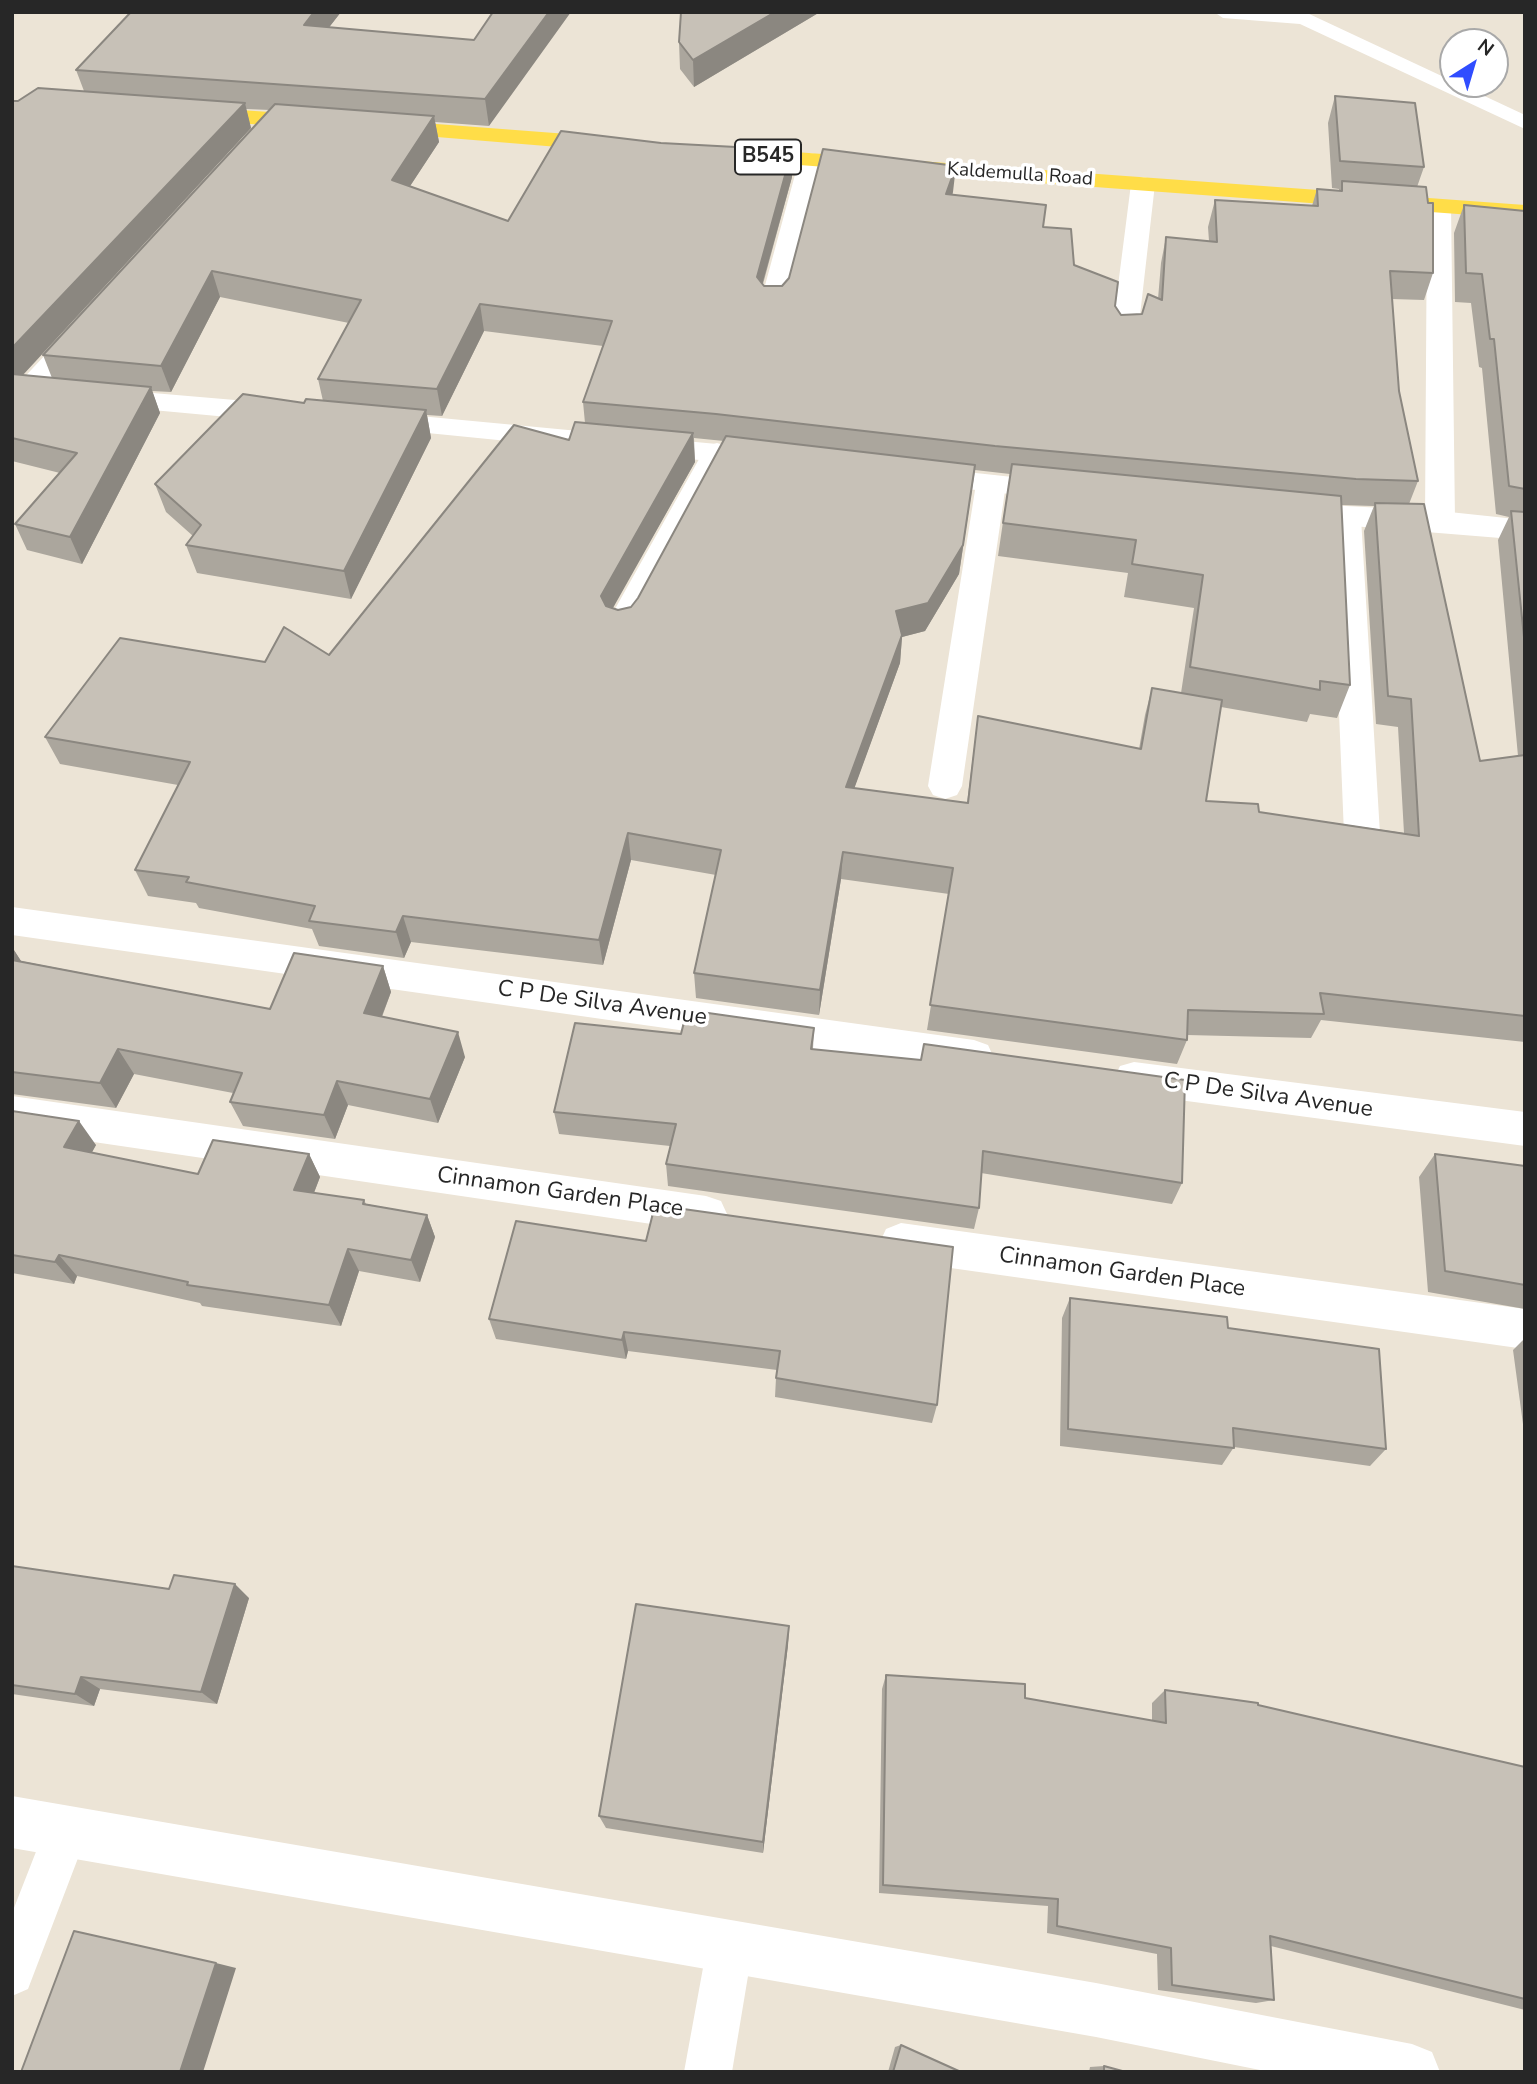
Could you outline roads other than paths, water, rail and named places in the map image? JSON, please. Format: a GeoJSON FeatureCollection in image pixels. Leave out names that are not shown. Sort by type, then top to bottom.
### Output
{"type":"FeatureCollection","features":[{"type":"Feature","properties":{"kind":"main road"},"geometry":{"type":"LineString","coordinates":[[179,112],[331,123]]}},
{"type":"Feature","properties":{"kind":"main road"},"geometry":{"type":"LineString","coordinates":[[358,125],[632,146]]}},
{"type":"Feature","properties":{"kind":"main road","name":"Kaldemulla Road"},"geometry":{"type":"LineString","coordinates":[[715,153],[1525,212]]}},
{"type":"Feature","properties":{"kind":"street"},"geometry":{"type":"LineString","coordinates":[[258,139],[276,119]]}},
{"type":"Feature","properties":{"kind":"street"},"geometry":{"type":"LineString","coordinates":[[773,304],[811,160]]}},
{"type":"Feature","properties":{"kind":"street"},"geometry":{"type":"LineString","coordinates":[[1125,333],[1143,184]]}},
{"type":"Feature","properties":{"kind":"street"},"geometry":{"type":"LineString","coordinates":[[1439,206],[1440,521]]}},
{"type":"Feature","properties":{"kind":"street"},"geometry":{"type":"LineString","coordinates":[[20,389],[102,310]]}},
{"type":"Feature","properties":{"kind":"street"},"geometry":{"type":"LineString","coordinates":[[20,389],[304,415]]}},
{"type":"Feature","properties":{"kind":"street"},"geometry":{"type":"LineString","coordinates":[[345,419],[717,452],[799,462]]}},
{"type":"Feature","properties":{"kind":"street"},"geometry":{"type":"LineString","coordinates":[[622,625],[717,452]]}},
{"type":"Feature","properties":{"kind":"street"},"geometry":{"type":"LineString","coordinates":[[895,473],[1087,493]]}},
{"type":"Feature","properties":{"kind":"street"},"geometry":{"type":"LineString","coordinates":[[945,786],[991,484]]}},
{"type":"Feature","properties":{"kind":"street"},"geometry":{"type":"LineString","coordinates":[[1264,510],[1346,518],[1440,521],[1525,530]]}},
{"type":"Feature","properties":{"kind":"street"},"geometry":{"type":"LineString","coordinates":[[1346,518],[1362,834]]}},
{"type":"Feature","properties":{"kind":"street","name":"C P De Silva Avenue"},"geometry":{"type":"LineString","coordinates":[[12,921],[1008,1060]]}},
{"type":"Feature","properties":{"kind":"street","name":"C P De Silva Avenue"},"geometry":{"type":"LineString","coordinates":[[1105,1074],[1525,1129]]}},
{"type":"Feature","properties":{"kind":"street","name":"Cinnamon Garden Place"},"geometry":{"type":"LineString","coordinates":[[12,1113],[744,1219]]}},
{"type":"Feature","properties":{"kind":"street","name":"Cinnamon Garden Place"},"geometry":{"type":"LineString","coordinates":[[868,1237],[1525,1329]]}},
{"type":"Feature","properties":{"kind":"street"},"geometry":{"type":"LineString","coordinates":[[12,1822],[1096,2010],[1412,2072]]}},
{"type":"Feature","properties":{"kind":"lane"},"geometry":{"type":"LineString","coordinates":[[1223,12],[1295,16],[1525,123]]}},
{"type":"Feature","properties":{"kind":"lane"},"geometry":{"type":"LineString","coordinates":[[12,1973],[66,1832]]}},
{"type":"Feature","properties":{"kind":"lane"},"geometry":{"type":"LineString","coordinates":[[708,2072],[730,1946]]}}]}
